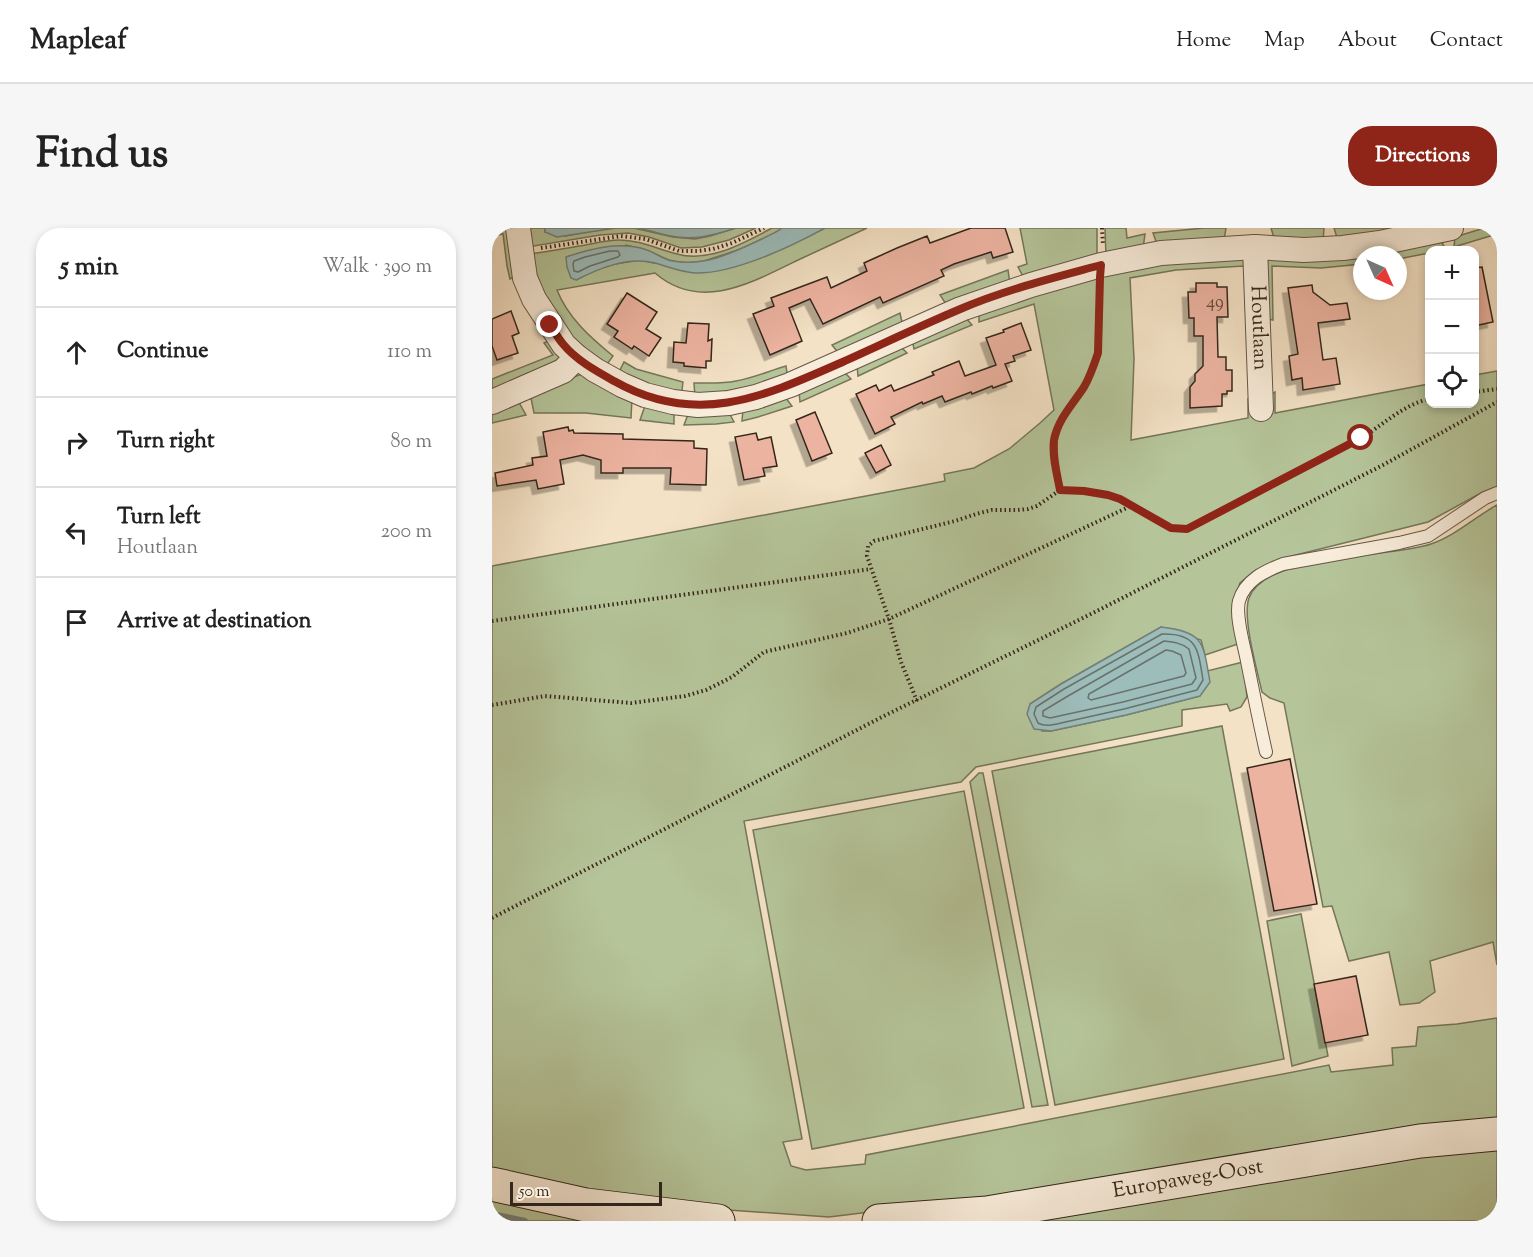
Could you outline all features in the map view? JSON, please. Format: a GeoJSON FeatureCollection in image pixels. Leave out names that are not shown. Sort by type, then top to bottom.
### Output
{"type":"FeatureCollection","features":[{"type":"Feature","properties":{"kind":"main road","name":"Europaweg-Oost"},"geometry":{"type":"LineString","coordinates":[[879,1221],[987,1213],[1420,1141],[1497,1134]]}},
{"type":"Feature","properties":{"kind":"main road"},"geometry":{"type":"LineString","coordinates":[[492,1184],[586,1205],[718,1221]]}},
{"type":"Feature","properties":{"kind":"street"},"geometry":{"type":"LineString","coordinates":[[519,240],[525,278],[534,299],[564,345],[577,357],[595,370],[645,395],[698,405],[729,403],[756,397],[790,385],[961,309],[1031,285],[1101,265],[1161,254],[1255,247],[1304,250],[1343,248],[1380,243],[1451,228]]}},
{"type":"Feature","properties":{"kind":"street","name":"Houtlaan"},"geometry":{"type":"LineString","coordinates":[[1255,247],[1261,409]]}},
{"type":"Feature","properties":{"kind":"street"},"geometry":{"type":"LineString","coordinates":[[492,402],[563,371],[577,357]]}},
{"type":"Feature","properties":{"kind":"lane"},"geometry":{"type":"LineString","coordinates":[[1266,752],[1239,625],[1239,602],[1244,590],[1253,579],[1283,564],[1428,536],[1485,498],[1497,493]]}},
{"type":"Feature","properties":{"kind":"path"},"geometry":{"type":"LineString","coordinates":[[519,240],[621,236],[645,239],[679,251],[697,251],[732,243],[764,228]]}},
{"type":"Feature","properties":{"kind":"path"},"geometry":{"type":"LineString","coordinates":[[1060,490],[1054,440],[1063,417],[1084,387],[1096,359],[1101,265]]}},
{"type":"Feature","properties":{"kind":"path"},"geometry":{"type":"LineString","coordinates":[[1479,391],[1497,389]]}},
{"type":"Feature","properties":{"kind":"path"},"geometry":{"type":"LineString","coordinates":[[917,701],[901,662],[867,556],[868,546],[874,541],[992,510],[1028,509],[1037,506],[1060,490],[1108,495],[1120,499],[1171,528],[1187,529],[1361,438],[1407,408],[1425,400]]}},
{"type":"Feature","properties":{"kind":"path"},"geometry":{"type":"LineString","coordinates":[[492,918],[1383,465],[1497,402]]}},
{"type":"Feature","properties":{"kind":"path"},"geometry":{"type":"LineString","coordinates":[[492,705],[545,696],[631,703],[685,696],[706,690],[732,677],[764,652],[847,633],[889,620],[1131,506]]}},
{"type":"Feature","properties":{"kind":"path"},"geometry":{"type":"LineString","coordinates":[[492,621],[871,569]]}},
{"type":"Feature","properties":{"kind":"green space"},"geometry":{"type":"Polygon","coordinates":[[[492,228],[512,228],[518,274],[510,279],[503,234],[492,236],[492,228]]]}},
{"type":"Feature","properties":{"kind":"green space"},"geometry":{"type":"Polygon","coordinates":[[[526,228],[545,228],[545,232],[566,236],[608,228],[634,228],[673,237],[695,239],[736,228],[756,228],[729,240],[702,247],[681,248],[649,237],[628,233],[600,235],[528,247],[526,228]]]}},
{"type":"Feature","properties":{"kind":"green space"},"geometry":{"type":"Polygon","coordinates":[[[772,228],[782,228],[741,249],[704,261],[688,263],[671,261],[626,245],[576,280],[592,271],[640,260],[654,263],[733,267],[766,256],[825,228],[867,228],[761,278],[726,290],[690,291],[672,285],[655,273],[557,290],[567,310],[589,335],[613,356],[605,367],[575,343],[548,305],[529,254],[604,241],[627,240],[677,254],[701,256],[726,250],[772,228]]]}},
{"type":"Feature","properties":{"kind":"green space"},"geometry":{"type":"Polygon","coordinates":[[[1020,228],[1097,228],[1097,258],[1025,280],[1018,267],[1027,264],[1020,228]]]}},
{"type":"Feature","properties":{"kind":"green space"},"geometry":{"type":"Polygon","coordinates":[[[1105,228],[1126,228],[1127,238],[1145,234],[1143,249],[1106,257],[1105,228]]]}},
{"type":"Feature","properties":{"kind":"green space"},"geometry":{"type":"Polygon","coordinates":[[[1226,228],[1224,240],[1158,247],[1153,233],[1226,228]]]}},
{"type":"Feature","properties":{"kind":"green space"},"geometry":{"type":"Polygon","coordinates":[[[1271,228],[1324,228],[1323,242],[1275,241],[1271,228]]]}},
{"type":"Feature","properties":{"kind":"green space"},"geometry":{"type":"Polygon","coordinates":[[[1334,228],[1421,228],[1338,241],[1334,228]]]}},
{"type":"Feature","properties":{"kind":"green space"},"geometry":{"type":"Polygon","coordinates":[[[1484,228],[1497,228],[1497,234],[1457,246],[1454,246],[1455,237],[1484,228]]]}},
{"type":"Feature","properties":{"kind":"green space"},"geometry":{"type":"Polygon","coordinates":[[[1440,240],[1444,246],[1425,246],[1425,254],[1407,257],[1407,246],[1386,246],[1440,240]]]}},
{"type":"Feature","properties":{"kind":"green space"},"geometry":{"type":"Polygon","coordinates":[[[1353,250],[1353,265],[1321,268],[1272,266],[1273,320],[1263,318],[1265,262],[1268,259],[1353,250]]]}},
{"type":"Feature","properties":{"kind":"green space"},"geometry":{"type":"Polygon","coordinates":[[[1232,255],[1247,260],[1252,316],[1246,319],[1244,266],[1176,270],[1130,278],[1134,359],[1131,440],[1248,418],[1248,399],[1255,402],[1275,392],[1275,413],[1425,385],[1425,408],[1479,408],[1479,374],[1497,371],[1497,487],[1481,493],[1428,522],[1280,559],[1256,570],[1240,583],[1235,600],[1238,644],[1205,655],[1201,640],[1161,627],[1030,704],[1042,731],[1051,731],[1200,696],[1207,671],[1243,662],[1247,697],[1241,707],[1230,711],[1227,704],[1182,710],[1182,726],[976,767],[961,782],[744,821],[802,1139],[783,1142],[791,1166],[806,1170],[865,1164],[866,1155],[1329,1065],[1331,1072],[1393,1065],[1392,1048],[1416,1046],[1418,1027],[1497,1018],[1497,1121],[976,1199],[829,1217],[685,1207],[492,1172],[492,566],[945,481],[944,474],[974,468],[1009,449],[1054,410],[1034,304],[979,322],[979,311],[1098,275],[1097,340],[1094,363],[1057,429],[1052,454],[1057,453],[1057,440],[1062,423],[1087,385],[1098,361],[1101,336],[1102,274],[1142,264],[1232,255]]]}},
{"type":"Feature","properties":{"kind":"green space"},"geometry":{"type":"Polygon","coordinates":[[[1008,270],[1010,284],[948,307],[940,295],[1008,270]]]}},
{"type":"Feature","properties":{"kind":"green space"},"geometry":{"type":"Polygon","coordinates":[[[900,313],[903,327],[841,356],[832,345],[900,313]]]}},
{"type":"Feature","properties":{"kind":"green space"},"geometry":{"type":"Polygon","coordinates":[[[965,317],[972,325],[914,349],[912,339],[965,317]]]}},
{"type":"Feature","properties":{"kind":"green space"},"geometry":{"type":"Polygon","coordinates":[[[553,339],[563,357],[492,395],[492,379],[553,355],[544,343],[553,339]]]}},
{"type":"Feature","properties":{"kind":"green space"},"geometry":{"type":"Polygon","coordinates":[[[899,345],[907,353],[858,376],[857,365],[899,345]]]}},
{"type":"Feature","properties":{"kind":"green space"},"geometry":{"type":"Polygon","coordinates":[[[624,362],[636,369],[683,382],[682,390],[679,395],[618,374],[624,362]]]}},
{"type":"Feature","properties":{"kind":"green space"},"geometry":{"type":"Polygon","coordinates":[[[786,366],[788,380],[695,397],[694,383],[736,381],[786,366]]]}},
{"type":"Feature","properties":{"kind":"green space"},"geometry":{"type":"Polygon","coordinates":[[[843,371],[851,379],[800,402],[799,392],[843,371]]]}},
{"type":"Feature","properties":{"kind":"green space"},"geometry":{"type":"Polygon","coordinates":[[[582,374],[632,398],[631,418],[586,413],[534,413],[530,393],[582,374]]]}},
{"type":"Feature","properties":{"kind":"green space"},"geometry":{"type":"Polygon","coordinates":[[[785,397],[792,406],[742,421],[743,409],[785,397]]]}},
{"type":"Feature","properties":{"kind":"green space"},"geometry":{"type":"Polygon","coordinates":[[[517,399],[526,415],[492,423],[492,408],[517,399]]]}},
{"type":"Feature","properties":{"kind":"green space"},"geometry":{"type":"Polygon","coordinates":[[[646,403],[674,410],[674,424],[640,420],[646,403]]]}},
{"type":"Feature","properties":{"kind":"green space"},"geometry":{"type":"Polygon","coordinates":[[[728,411],[734,422],[684,425],[689,412],[728,411]]]}},
{"type":"Feature","properties":{"kind":"green space"},"geometry":{"type":"Polygon","coordinates":[[[1497,505],[1497,965],[1493,942],[1430,961],[1435,992],[1419,1003],[1400,1005],[1389,952],[1349,961],[1332,906],[1323,907],[1284,703],[1262,692],[1249,630],[1247,607],[1249,598],[1259,584],[1278,573],[1302,565],[1412,549],[1431,544],[1497,505]]]}},
{"type":"Feature","properties":{"kind":"green space"},"geometry":{"type":"Polygon","coordinates":[[[1222,726],[1284,1059],[1055,1105],[992,771],[1222,726]]]}},
{"type":"Feature","properties":{"kind":"green space"},"geometry":{"type":"Polygon","coordinates":[[[979,773],[983,773],[1048,1105],[1032,1107],[970,782],[979,773]]]}},
{"type":"Feature","properties":{"kind":"green space"},"geometry":{"type":"Polygon","coordinates":[[[964,791],[1024,1108],[812,1149],[753,830],[964,791]]]}},
{"type":"Feature","properties":{"kind":"green space"},"geometry":{"type":"Polygon","coordinates":[[[1301,914],[1328,1056],[1292,1066],[1267,921],[1301,914]]]}},
{"type":"Feature","properties":{"kind":"green space"},"geometry":{"type":"Polygon","coordinates":[[[1497,1147],[1497,1221],[1004,1221],[1424,1153],[1497,1147]]]}},
{"type":"Feature","properties":{"kind":"green space"},"geometry":{"type":"Polygon","coordinates":[[[492,1196],[610,1221],[492,1221],[492,1196]]]}},
{"type":"Feature","properties":{"kind":"water"},"geometry":{"type":"Polygon","coordinates":[[[545,228],[616,228],[557,237],[545,232],[545,228]]]}},
{"type":"Feature","properties":{"kind":"water"},"geometry":{"type":"Polygon","coordinates":[[[634,228],[736,228],[712,235],[688,238],[634,228]]]}},
{"type":"Feature","properties":{"kind":"water"},"geometry":{"type":"Polygon","coordinates":[[[782,228],[825,228],[762,258],[710,272],[695,273],[645,261],[635,261],[604,268],[576,280],[571,278],[567,267],[566,257],[596,248],[617,246],[637,247],[673,261],[708,260],[741,249],[782,228]]]}},
{"type":"Feature","properties":{"kind":"water"},"geometry":{"type":"Polygon","coordinates":[[[1161,627],[1194,636],[1203,649],[1210,682],[1200,696],[1051,731],[1034,729],[1027,714],[1030,704],[1161,627]]]}},
{"type":"Feature","properties":{"kind":"building"},"geometry":{"type":"Polygon","coordinates":[[[971,228],[1005,228],[1013,252],[993,258],[991,252],[954,264],[941,270],[944,276],[883,303],[880,297],[823,324],[810,299],[789,308],[802,341],[770,355],[753,314],[774,306],[771,298],[827,277],[831,288],[867,271],[864,263],[897,248],[927,236],[930,243],[971,228]]]}},
{"type":"Feature","properties":{"kind":"building"},"geometry":{"type":"Polygon","coordinates":[[[1479,267],[1482,267],[1493,322],[1479,325],[1479,300],[1479,267]]]}},
{"type":"Feature","properties":{"kind":"building"},"geometry":{"type":"Polygon","coordinates":[[[1196,283],[1217,283],[1217,287],[1227,287],[1228,317],[1217,317],[1218,357],[1226,357],[1226,370],[1232,370],[1232,391],[1222,394],[1222,406],[1190,408],[1190,387],[1195,381],[1195,374],[1203,366],[1203,336],[1194,336],[1194,318],[1189,318],[1188,292],[1196,292],[1196,283]]]}},
{"type":"Feature","properties":{"kind":"building"},"geometry":{"type":"Polygon","coordinates":[[[1312,285],[1313,292],[1330,305],[1347,303],[1350,319],[1318,323],[1323,360],[1336,358],[1340,384],[1303,390],[1302,378],[1292,380],[1289,356],[1298,354],[1288,288],[1312,285]]]}},
{"type":"Feature","properties":{"kind":"building"},"geometry":{"type":"Polygon","coordinates":[[[627,293],[657,312],[646,329],[661,338],[649,356],[634,346],[632,349],[614,337],[618,331],[607,324],[627,293]]]}},
{"type":"Feature","properties":{"kind":"building"},"geometry":{"type":"Polygon","coordinates":[[[511,311],[519,333],[512,336],[518,353],[497,360],[492,346],[492,319],[511,311]]]}},
{"type":"Feature","properties":{"kind":"building"},"geometry":{"type":"Polygon","coordinates":[[[688,323],[709,324],[708,341],[712,339],[711,361],[706,361],[706,368],[684,366],[684,363],[673,362],[674,342],[686,343],[688,323]]]}},
{"type":"Feature","properties":{"kind":"building"},"geometry":{"type":"Polygon","coordinates":[[[1021,323],[1031,350],[1013,356],[1015,361],[1005,364],[1012,381],[945,402],[942,396],[923,404],[922,402],[891,417],[895,424],[875,434],[856,394],[876,385],[879,391],[891,385],[894,391],[934,375],[932,372],[959,361],[965,376],[996,365],[986,338],[1021,323]]]}},
{"type":"Feature","properties":{"kind":"building"},"geometry":{"type":"Polygon","coordinates":[[[815,412],[832,453],[812,461],[796,420],[815,412]]]}},
{"type":"Feature","properties":{"kind":"building"},"geometry":{"type":"Polygon","coordinates":[[[568,427],[569,431],[573,430],[574,433],[623,434],[623,439],[694,441],[694,448],[707,449],[706,485],[670,484],[671,468],[623,468],[623,473],[601,473],[601,460],[583,455],[560,460],[564,484],[538,489],[536,480],[497,486],[495,473],[533,465],[532,458],[547,456],[543,432],[568,427]]]}},
{"type":"Feature","properties":{"kind":"building"},"geometry":{"type":"Polygon","coordinates":[[[756,433],[758,440],[771,437],[777,466],[763,468],[765,476],[744,480],[735,437],[756,433]]]}},
{"type":"Feature","properties":{"kind":"building"},"geometry":{"type":"Polygon","coordinates":[[[881,445],[891,465],[876,473],[865,453],[881,445]]]}},
{"type":"Feature","properties":{"kind":"building"},"geometry":{"type":"Polygon","coordinates":[[[1290,759],[1317,904],[1274,911],[1247,768],[1290,759]]]}},
{"type":"Feature","properties":{"kind":"building"},"geometry":{"type":"Polygon","coordinates":[[[1356,976],[1368,1035],[1325,1043],[1314,984],[1356,976]]]}},
{"type":"Feature","properties":{"kind":"waterway"},"geometry":{"type":"LineString","coordinates":[[492,1214],[525,1221]]}},
{"type":"Feature","properties":{"kind":"route"},"geometry":{"type":"LineString","coordinates":[[550,325],[564,345],[577,357],[622,385],[645,395],[673,402],[698,405],[729,403],[756,397],[790,385],[961,309],[1031,285],[1101,265],[1098,353],[1095,365],[1084,387],[1063,417],[1054,440],[1060,490],[1108,495],[1120,499],[1171,528],[1187,529],[1361,438]]}}]}
